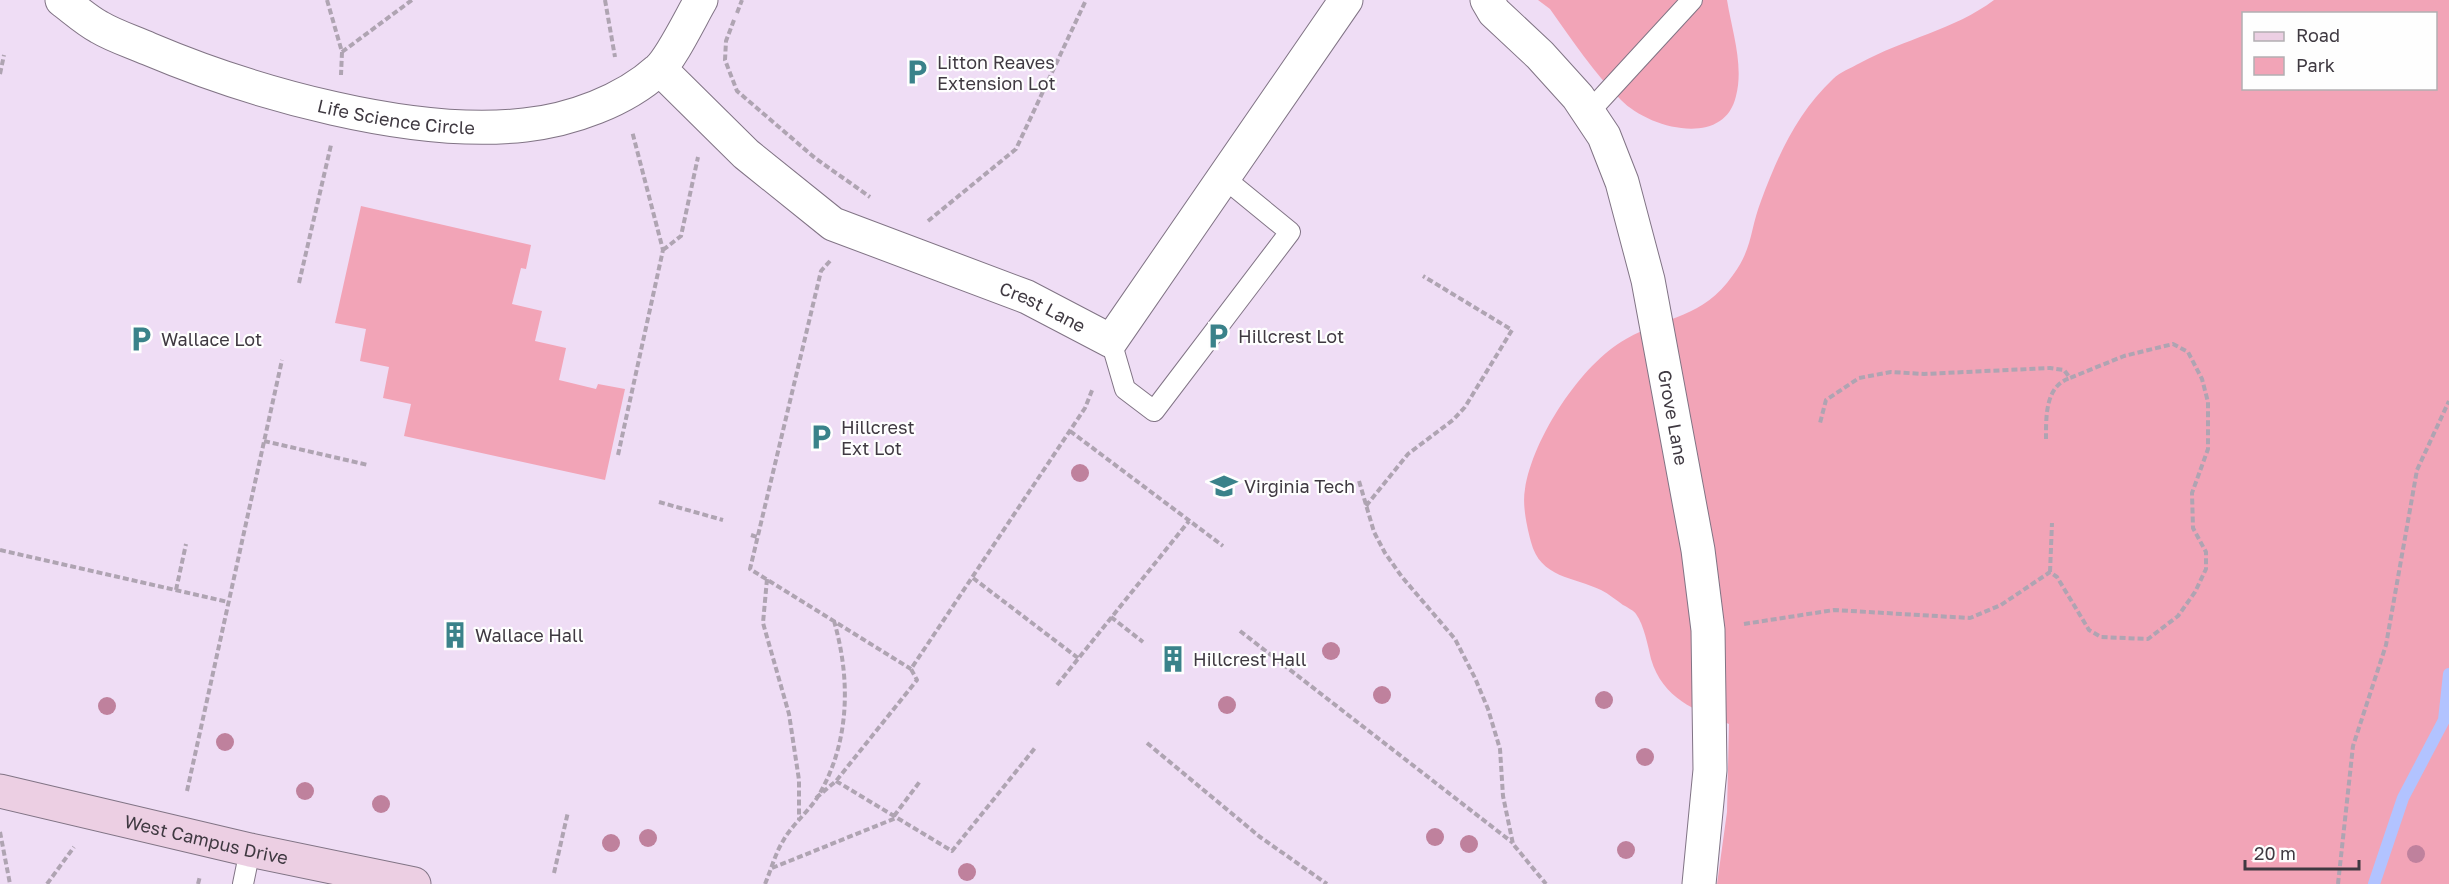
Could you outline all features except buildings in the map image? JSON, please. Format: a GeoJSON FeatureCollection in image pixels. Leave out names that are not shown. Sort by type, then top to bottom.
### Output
{"type":"FeatureCollection","features":[{"type":"Feature","properties":{"kind":"street","name":"Life Science Circle"},"geometry":{"type":"LineString","coordinates":[[62,0],[99,27],[191,67],[281,94],[403,122],[479,128],[526,125],[583,112],[622,94],[660,69],[701,0]]}},
{"type":"Feature","properties":{"kind":"street"},"geometry":{"type":"LineString","coordinates":[[1111,341],[1346,0]]}},
{"type":"Feature","properties":{"kind":"street"},"geometry":{"type":"LineString","coordinates":[[1327,28],[1362,0]]}},
{"type":"Feature","properties":{"kind":"street","name":"Grove Lane"},"geometry":{"type":"LineString","coordinates":[[1486,1],[1494,12],[1540,55],[1589,112],[1612,153],[1648,280],[1698,550],[1708,630],[1710,770],[1699,884]]}},
{"type":"Feature","properties":{"kind":"street","name":"Crest Lane"},"geometry":{"type":"LineString","coordinates":[[660,69],[746,154],[833,224],[1027,297],[1111,341]]}},
{"type":"Feature","properties":{"kind":"street","name":"West Campus Drive"},"geometry":{"type":"LineString","coordinates":[[0,790],[250,850],[414,884]]}},
{"type":"Feature","properties":{"kind":"lane"},"geometry":{"type":"LineString","coordinates":[[1589,112],[1692,0]]}},
{"type":"Feature","properties":{"kind":"lane"},"geometry":{"type":"LineString","coordinates":[[1111,341],[1125,389],[1154,411],[1290,232],[1224,178]]}},
{"type":"Feature","properties":{"kind":"lane"},"geometry":{"type":"LineString","coordinates":[[243,884],[250,850]]}},
{"type":"Feature","properties":{"kind":"path"},"geometry":{"type":"LineString","coordinates":[[342,52],[412,0]]}},
{"type":"Feature","properties":{"kind":"path"},"geometry":{"type":"LineString","coordinates":[[605,0],[622,94],[663,250],[618,454]]}},
{"type":"Feature","properties":{"kind":"path"},"geometry":{"type":"LineString","coordinates":[[742,0],[726,41],[725,60],[737,91],[814,158],[875,200]]}},
{"type":"Feature","properties":{"kind":"path"},"geometry":{"type":"LineString","coordinates":[[935,229],[924,225],[1016,149],[1086,0]]}},
{"type":"Feature","properties":{"kind":"path"},"geometry":{"type":"LineString","coordinates":[[0,74],[4,55]]}},
{"type":"Feature","properties":{"kind":"path"},"geometry":{"type":"LineString","coordinates":[[299,283],[332,141]]}},
{"type":"Feature","properties":{"kind":"path"},"geometry":{"type":"LineString","coordinates":[[663,250],[681,236],[698,165],[698,148]]}},
{"type":"Feature","properties":{"kind":"path"},"geometry":{"type":"LineString","coordinates":[[816,798],[836,781],[917,680],[911,669],[750,569],[777,465],[821,271],[833,258]]}},
{"type":"Feature","properties":{"kind":"path"},"geometry":{"type":"LineString","coordinates":[[1365,506],[1408,454],[1453,420],[1465,407],[1512,330],[1423,276]]}},
{"type":"Feature","properties":{"kind":"path"},"geometry":{"type":"LineString","coordinates":[[2046,439],[2046,413],[2052,390],[2062,380],[2124,356],[2174,344],[2188,352],[2202,379],[2208,402],[2208,449],[2192,493],[2193,528],[2206,552],[2206,569],[2195,592],[2166,627],[2148,639],[2101,637],[2089,630],[2057,577],[2050,572]]}},
{"type":"Feature","properties":{"kind":"path"},"geometry":{"type":"LineString","coordinates":[[187,791],[282,360]]}},
{"type":"Feature","properties":{"kind":"path"},"geometry":{"type":"LineString","coordinates":[[1820,423],[1826,400],[1838,390],[1859,378],[1891,372],[1956,373],[2050,368],[2064,370],[2070,378]]}},
{"type":"Feature","properties":{"kind":"path"},"geometry":{"type":"LineString","coordinates":[[911,669],[1070,431],[1091,397],[1092,381]]}},
{"type":"Feature","properties":{"kind":"path"},"geometry":{"type":"LineString","coordinates":[[2338,884],[2353,746],[2386,645],[2417,470],[2449,401]]}},
{"type":"Feature","properties":{"kind":"path"},"geometry":{"type":"LineString","coordinates":[[1070,431],[1223,546]]}},
{"type":"Feature","properties":{"kind":"path"},"geometry":{"type":"LineString","coordinates":[[264,441],[368,465]]}},
{"type":"Feature","properties":{"kind":"path"},"geometry":{"type":"LineString","coordinates":[[1359,481],[1374,532],[1385,553],[1402,577],[1455,639],[1479,688],[1500,749],[1503,796],[1514,844]]}},
{"type":"Feature","properties":{"kind":"path"},"geometry":{"type":"LineString","coordinates":[[659,502],[723,520]]}},
{"type":"Feature","properties":{"kind":"path"},"geometry":{"type":"LineString","coordinates":[[1057,685],[1189,521]]}},
{"type":"Feature","properties":{"kind":"path"},"geometry":{"type":"LineString","coordinates":[[2050,572],[2052,523]]}},
{"type":"Feature","properties":{"kind":"path"},"geometry":{"type":"LineString","coordinates":[[751,535],[757,537]]}},
{"type":"Feature","properties":{"kind":"path"},"geometry":{"type":"LineString","coordinates":[[176,590],[186,544]]}},
{"type":"Feature","properties":{"kind":"path"},"geometry":{"type":"LineString","coordinates":[[0,550],[228,602]]}},
{"type":"Feature","properties":{"kind":"path"},"geometry":{"type":"LineString","coordinates":[[1708,630],[1834,610],[1970,618],[2001,605],[2050,572]]}},
{"type":"Feature","properties":{"kind":"path"},"geometry":{"type":"LineString","coordinates":[[973,578],[1078,658]]}},
{"type":"Feature","properties":{"kind":"path"},"geometry":{"type":"LineString","coordinates":[[767,579],[762,623],[789,714],[799,780],[799,821]]}},
{"type":"Feature","properties":{"kind":"path"},"geometry":{"type":"LineString","coordinates":[[1111,617],[1143,642]]}},
{"type":"Feature","properties":{"kind":"path"},"geometry":{"type":"LineString","coordinates":[[765,884],[783,841],[816,798],[832,766],[842,733],[846,688],[844,664],[834,620]]}},
{"type":"Feature","properties":{"kind":"path"},"geometry":{"type":"LineString","coordinates":[[1240,631],[1514,844],[1546,884]]}},
{"type":"Feature","properties":{"kind":"path"},"geometry":{"type":"LineString","coordinates":[[1147,743],[1260,837],[1327,884]]}},
{"type":"Feature","properties":{"kind":"path"},"geometry":{"type":"LineString","coordinates":[[836,781],[952,851],[1035,748]]}},
{"type":"Feature","properties":{"kind":"path"},"geometry":{"type":"LineString","coordinates":[[772,868],[895,817],[921,780]]}},
{"type":"Feature","properties":{"kind":"path"},"geometry":{"type":"LineString","coordinates":[[554,873],[568,812]]}},
{"type":"Feature","properties":{"kind":"path"},"geometry":{"type":"LineString","coordinates":[[0,832],[10,884]]}},
{"type":"Feature","properties":{"kind":"path"},"geometry":{"type":"LineString","coordinates":[[47,884],[75,848]]}},
{"type":"Feature","properties":{"kind":"path"},"geometry":{"type":"LineString","coordinates":[[198,884],[200,875]]}},
{"type":"Feature","properties":{"kind":"shaded area","name":"Virginia Tech"},"geometry":{"type":"Polygon","coordinates":[[[0,0],[2449,0],[2449,884],[0,884],[0,0]]]}},
{"type":"Feature","properties":{"kind":"green space"},"geometry":{"type":"Polygon","coordinates":[[[1538,0],[1727,0],[1739,72],[1736,96],[1729,113],[1717,123],[1701,128],[1684,128],[1649,119],[1633,110],[1602,79],[1550,9],[1538,0]]]}},
{"type":"Feature","properties":{"kind":"green space"},"geometry":{"type":"Polygon","coordinates":[[[1994,0],[2449,0],[2449,884],[1717,884],[1727,812],[1729,724],[1693,708],[1663,684],[1656,673],[1641,624],[1634,612],[1601,590],[1559,575],[1542,563],[1535,554],[1529,536],[1525,509],[1524,495],[1530,469],[1538,448],[1562,404],[1592,366],[1626,339],[1697,308],[1721,289],[1733,275],[1748,247],[1757,211],[1774,167],[1799,120],[1820,92],[1842,72],[1962,19],[1994,0]]]}},
{"type":"Feature","properties":{"kind":"green space"},"geometry":{"type":"Polygon","coordinates":[[[361,206],[531,245],[526,269],[521,268],[512,304],[542,311],[535,341],[566,348],[559,380],[596,389],[598,384],[625,389],[605,480],[404,436],[411,404],[383,398],[389,367],[360,361],[366,329],[335,323],[361,206]]]}},
{"type":"Feature","properties":{"kind":"waterway"},"geometry":{"type":"LineString","coordinates":[[2374,884],[2403,798],[2444,720],[2449,674]]}},
{"type":"Feature","properties":{"kind":"place","name":"Litton Reaves Extension Lot"},"geometry":{"type":"Point","coordinates":[917,72]}},
{"type":"Feature","properties":{"kind":"place","name":"Hillcrest Lot"},"geometry":{"type":"Point","coordinates":[1218,336]}},
{"type":"Feature","properties":{"kind":"place","name":"Wallace Lot"},"geometry":{"type":"Point","coordinates":[141,339]}},
{"type":"Feature","properties":{"kind":"place","name":"Hillcrest Ext Lot"},"geometry":{"type":"Point","coordinates":[821,437]}},
{"type":"Feature","properties":{"kind":"place","name":"Virginia Tech"},"geometry":{"type":"Point","coordinates":[1224,486]}},
{"type":"Feature","properties":{"kind":"place","name":"Wallace Hall"},"geometry":{"type":"Point","coordinates":[455,635]}},
{"type":"Feature","properties":{"kind":"place","name":"Hillcrest Hall"},"geometry":{"type":"Point","coordinates":[1173,659]}}]}
